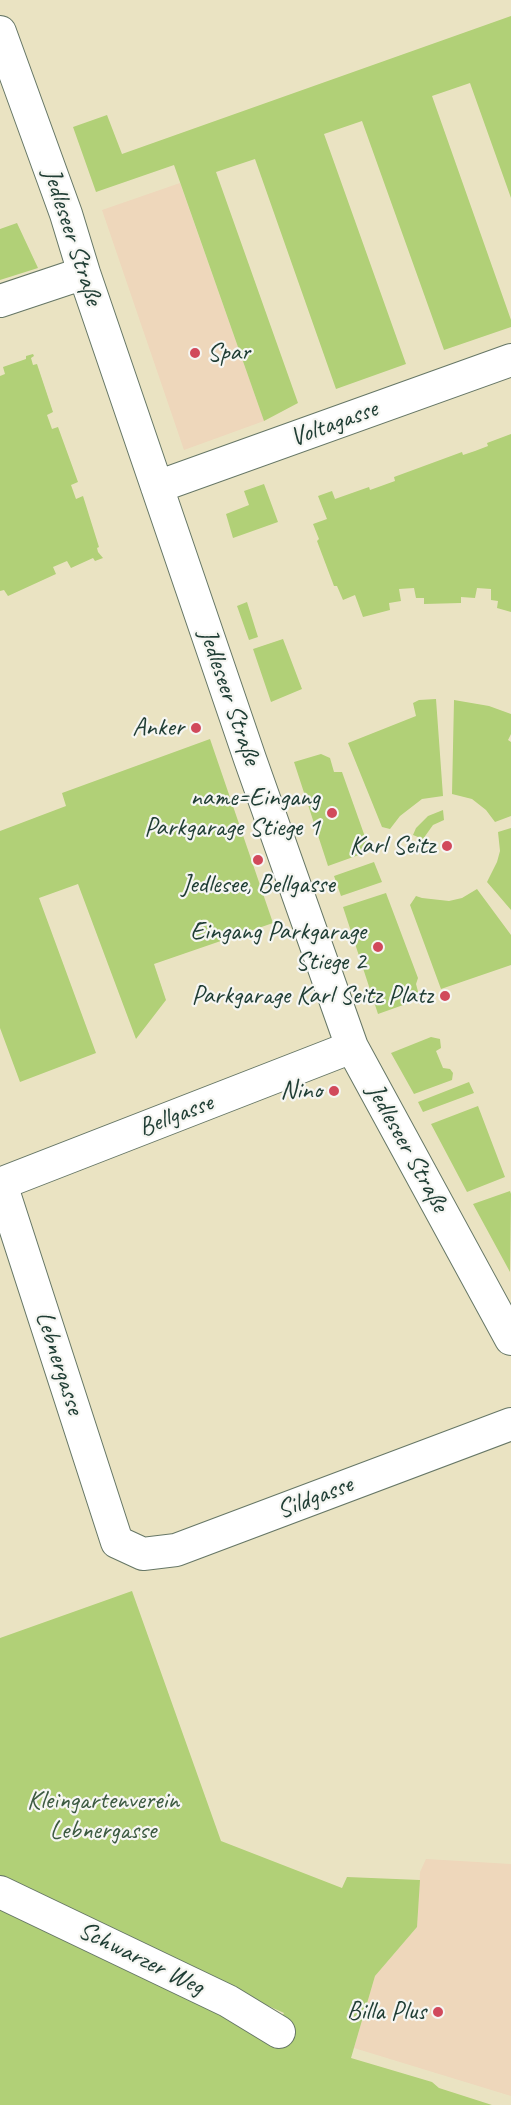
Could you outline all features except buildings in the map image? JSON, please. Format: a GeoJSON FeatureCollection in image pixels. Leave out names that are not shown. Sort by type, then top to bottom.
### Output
{"type":"FeatureCollection","features":[{"type":"Feature","properties":{"kind":"street","name":"Jedleseer Straße"},"geometry":{"type":"LineString","coordinates":[[0,32],[66,214],[84,273],[282,852],[352,1047],[511,1339]]}},
{"type":"Feature","properties":{"kind":"street"},"geometry":{"type":"LineString","coordinates":[[0,301],[84,273]]}},
{"type":"Feature","properties":{"kind":"street","name":"Voltagasse"},"geometry":{"type":"LineString","coordinates":[[157,487],[511,360]]}},
{"type":"Feature","properties":{"kind":"street","name":"Bellgasse"},"geometry":{"type":"LineString","coordinates":[[0,1184],[352,1047]]}},
{"type":"Feature","properties":{"kind":"street","name":"Lebnergasse"},"geometry":{"type":"LineString","coordinates":[[0,1184],[117,1542]]}},
{"type":"Feature","properties":{"kind":"street","name":"Sildgasse"},"geometry":{"type":"LineString","coordinates":[[117,1542],[143,1554],[176,1550],[511,1424]]}},
{"type":"Feature","properties":{"kind":"street","name":"Schwarzer Weg"},"geometry":{"type":"LineString","coordinates":[[0,1892],[228,2001],[279,2032]]}},
{"type":"Feature","properties":{"kind":"shaded area","name":"Spar"},"geometry":{"type":"Polygon","coordinates":[[[180,183],[264,421],[184,450],[102,210],[180,183]]]}},
{"type":"Feature","properties":{"kind":"shaded area","name":"Billa Plus"},"geometry":{"type":"Polygon","coordinates":[[[426,1859],[511,1864],[511,2096],[354,2048],[375,1976],[417,1927],[420,1872],[426,1859]]]}},
{"type":"Feature","properties":{"kind":"green space"},"geometry":{"type":"Polygon","coordinates":[[[511,16],[511,198],[470,83],[432,96],[511,320],[511,327],[444,350],[362,121],[324,134],[406,364],[336,389],[255,159],[216,172],[298,403],[264,421],[174,165],[96,192],[73,127],[107,115],[122,154],[511,16]]]}},
{"type":"Feature","properties":{"kind":"green space"},"geometry":{"type":"Polygon","coordinates":[[[17,223],[38,268],[0,280],[0,229],[17,223]]]}},
{"type":"Feature","properties":{"kind":"green space"},"geometry":{"type":"Polygon","coordinates":[[[33,354],[31,358],[33,365],[37,364],[53,412],[47,415],[52,429],[58,427],[78,482],[71,485],[76,499],[83,496],[99,547],[98,552],[103,558],[95,561],[93,558],[71,568],[67,561],[53,567],[56,574],[8,596],[4,590],[0,591],[0,376],[5,374],[3,367],[26,359],[26,356],[33,354]]]}},
{"type":"Feature","properties":{"kind":"green space"},"geometry":{"type":"Polygon","coordinates":[[[511,434],[511,612],[497,608],[498,601],[491,600],[491,589],[477,588],[475,598],[461,597],[461,603],[424,604],[424,598],[416,598],[414,588],[399,589],[401,601],[389,603],[390,610],[363,617],[355,595],[343,600],[337,586],[334,586],[317,541],[319,539],[313,524],[327,519],[318,496],[332,491],[335,499],[369,487],[370,490],[395,481],[394,477],[462,452],[463,455],[475,451],[488,446],[487,443],[511,434]]]}},
{"type":"Feature","properties":{"kind":"green space"},"geometry":{"type":"Polygon","coordinates":[[[264,484],[278,522],[233,538],[226,514],[249,505],[244,491],[264,484]]]}},
{"type":"Feature","properties":{"kind":"green space"},"geometry":{"type":"Polygon","coordinates":[[[247,602],[258,637],[249,640],[237,606],[247,602]]]}},
{"type":"Feature","properties":{"kind":"green space"},"geometry":{"type":"Polygon","coordinates":[[[283,639],[302,689],[271,702],[253,649],[283,639]]]}},
{"type":"Feature","properties":{"kind":"green space"},"geometry":{"type":"Polygon","coordinates":[[[436,699],[443,796],[422,799],[400,816],[390,829],[382,827],[348,743],[416,716],[413,703],[419,700],[436,699]]]}},
{"type":"Feature","properties":{"kind":"green space"},"geometry":{"type":"Polygon","coordinates":[[[454,700],[489,706],[511,714],[511,734],[508,740],[511,742],[511,816],[495,822],[486,810],[472,799],[452,794],[454,700]]]}},
{"type":"Feature","properties":{"kind":"green space"},"geometry":{"type":"Polygon","coordinates":[[[210,739],[273,923],[154,964],[166,1000],[136,1039],[78,884],[39,898],[96,1053],[20,1082],[0,1028],[0,831],[66,806],[62,793],[210,739]]]}},
{"type":"Feature","properties":{"kind":"green space"},"geometry":{"type":"Polygon","coordinates":[[[321,754],[330,758],[334,772],[342,772],[370,851],[328,866],[294,762],[321,754]]]}},
{"type":"Feature","properties":{"kind":"green space"},"geometry":{"type":"Polygon","coordinates":[[[443,810],[444,820],[433,825],[423,839],[413,835],[416,828],[428,816],[443,810]]]}},
{"type":"Feature","properties":{"kind":"green space"},"geometry":{"type":"Polygon","coordinates":[[[511,828],[511,910],[487,882],[500,851],[498,832],[511,828]]]}},
{"type":"Feature","properties":{"kind":"green space"},"geometry":{"type":"Polygon","coordinates":[[[374,862],[382,882],[341,896],[334,876],[374,862]]]}},
{"type":"Feature","properties":{"kind":"green space"},"geometry":{"type":"Polygon","coordinates":[[[477,889],[511,935],[511,965],[441,989],[410,905],[416,896],[449,901],[462,898],[477,889]]]}},
{"type":"Feature","properties":{"kind":"green space"},"geometry":{"type":"Polygon","coordinates":[[[386,893],[418,978],[416,984],[420,999],[378,1014],[343,907],[386,893]]]}},
{"type":"Feature","properties":{"kind":"green space"},"geometry":{"type":"Polygon","coordinates":[[[431,1037],[440,1039],[441,1048],[436,1051],[443,1068],[450,1069],[453,1073],[452,1080],[414,1094],[391,1053],[431,1037]]]}},
{"type":"Feature","properties":{"kind":"green space"},"geometry":{"type":"Polygon","coordinates":[[[469,1082],[474,1093],[423,1112],[418,1102],[469,1082]]]}},
{"type":"Feature","properties":{"kind":"green space"},"geometry":{"type":"Polygon","coordinates":[[[478,1106],[505,1177],[467,1192],[431,1124],[478,1106]]]}},
{"type":"Feature","properties":{"kind":"green space"},"geometry":{"type":"Polygon","coordinates":[[[510,1191],[511,1194],[510,1272],[473,1204],[510,1191]]]}},
{"type":"Feature","properties":{"kind":"green space","name":"Kleingartenverein Lebnergasse"},"geometry":{"type":"Polygon","coordinates":[[[132,1591],[221,1841],[342,1888],[347,1877],[420,1880],[417,1927],[375,1976],[351,2058],[432,2082],[439,2088],[492,2105],[0,2105],[0,1906],[278,2024],[284,2013],[87,1924],[0,1880],[0,1638],[132,1591]]]}},
{"type":"Feature","properties":{"kind":"place","name":"Spar"},"geometry":{"type":"Point","coordinates":[195,353]}},
{"type":"Feature","properties":{"kind":"place","name":"Anker"},"geometry":{"type":"Point","coordinates":[196,728]}},
{"type":"Feature","properties":{"kind":"place","name":"name=Eingang Parkgarage Stiege 1"},"geometry":{"type":"Point","coordinates":[332,813]}},
{"type":"Feature","properties":{"kind":"place","name":"Karl Seitz"},"geometry":{"type":"Point","coordinates":[447,846]}},
{"type":"Feature","properties":{"kind":"place","name":"Jedlesee, Bellgasse"},"geometry":{"type":"Point","coordinates":[258,860]}},
{"type":"Feature","properties":{"kind":"place","name":"Eingang Parkgarage Stiege 2"},"geometry":{"type":"Point","coordinates":[378,947]}},
{"type":"Feature","properties":{"kind":"place","name":"Parkgarage Karl Seitz Platz"},"geometry":{"type":"Point","coordinates":[445,996]}},
{"type":"Feature","properties":{"kind":"place","name":"Nino"},"geometry":{"type":"Point","coordinates":[334,1091]}},
{"type":"Feature","properties":{"kind":"place","name":"Billa Plus"},"geometry":{"type":"Point","coordinates":[438,2012]}}]}
